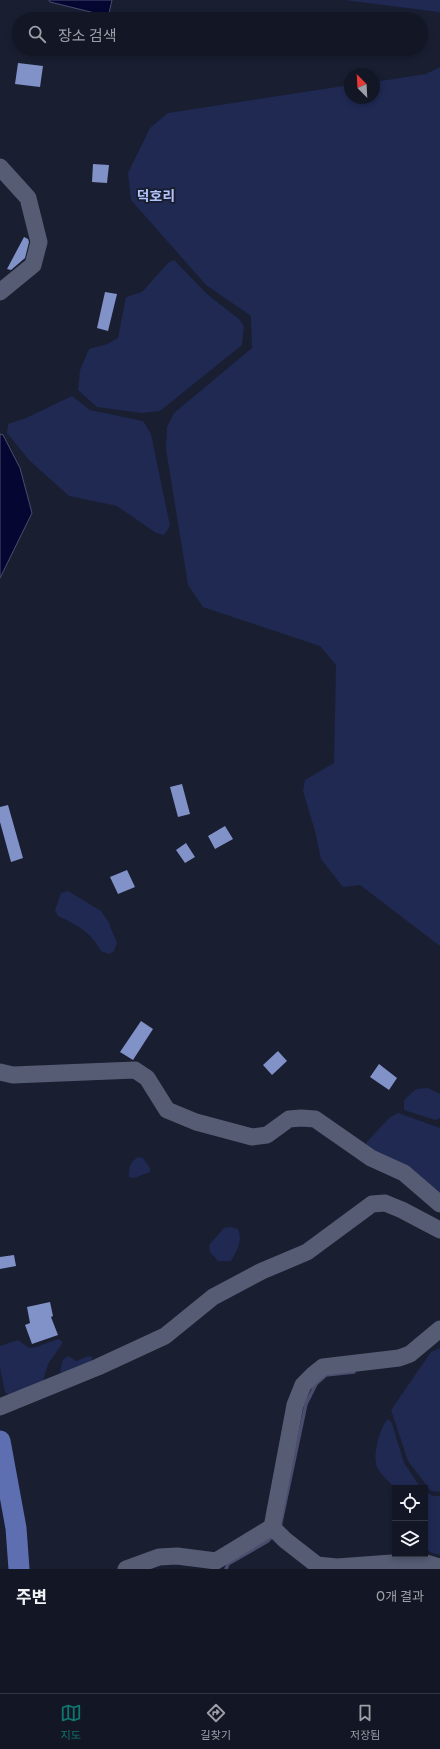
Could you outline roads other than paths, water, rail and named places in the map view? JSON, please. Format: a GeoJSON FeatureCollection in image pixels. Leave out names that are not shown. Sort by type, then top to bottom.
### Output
{"type":"FeatureCollection","features":[{"type":"Feature","properties":{"kind":"main road"},"geometry":{"type":"LineString","coordinates":[[0,1441],[16,1528],[19,1569]]}},
{"type":"Feature","properties":{"kind":"lane"},"geometry":{"type":"LineString","coordinates":[[0,167],[28,198],[39,242],[33,265],[0,292]]}},
{"type":"Feature","properties":{"kind":"lane"},"geometry":{"type":"LineString","coordinates":[[0,1072],[13,1075],[135,1070],[147,1078],[168,1110],[196,1122],[252,1137],[267,1134],[289,1119],[314,1119],[371,1158],[404,1173],[440,1204]]}},
{"type":"Feature","properties":{"kind":"lane"},"geometry":{"type":"LineString","coordinates":[[0,1407],[98,1367],[165,1336],[213,1297],[262,1271],[307,1252],[372,1204],[385,1204],[402,1210],[440,1230]]}},
{"type":"Feature","properties":{"kind":"lane"},"geometry":{"type":"LineString","coordinates":[[126,1569],[159,1557],[176,1556],[216,1561],[272,1527],[295,1405],[303,1385],[323,1368],[399,1358],[410,1354],[440,1329]]}},
{"type":"Feature","properties":{"kind":"lane"},"geometry":{"type":"LineString","coordinates":[[272,1527],[285,1540],[317,1565],[337,1566],[419,1561],[440,1567]]}},
{"type":"Feature","properties":{"kind":"waterway"},"geometry":{"type":"LineString","coordinates":[[280,1527],[306,1404],[316,1384],[326,1375],[354,1372]]}},
{"type":"Feature","properties":{"kind":"waterway"},"geometry":{"type":"LineString","coordinates":[[226,1569],[228,1564],[268,1541],[273,1535]]}},
{"type":"Feature","properties":{"kind":"district","name":"덕호리"},"geometry":{"type":"Point","coordinates":[156,196]}}]}
